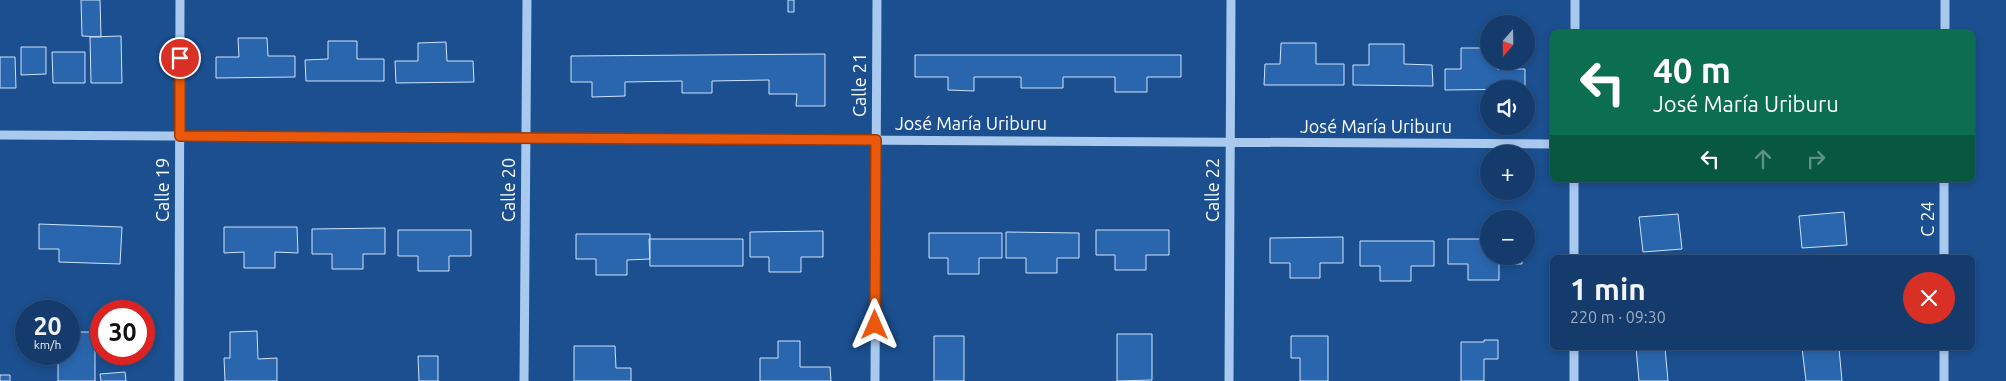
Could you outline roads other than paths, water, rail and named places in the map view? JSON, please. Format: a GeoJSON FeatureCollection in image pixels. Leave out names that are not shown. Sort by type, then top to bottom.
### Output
{"type":"FeatureCollection","features":[{"type":"Feature","properties":{"kind":"street","name":"Calle 19"},"geometry":{"type":"LineString","coordinates":[[179,381],[180,0]]}},
{"type":"Feature","properties":{"kind":"street","name":"Calle 20"},"geometry":{"type":"LineString","coordinates":[[524,381],[527,0]]}},
{"type":"Feature","properties":{"kind":"street","name":"Calle 21"},"geometry":{"type":"LineString","coordinates":[[875,381],[877,0]]}},
{"type":"Feature","properties":{"kind":"street","name":"Calle 22"},"geometry":{"type":"LineString","coordinates":[[1229,381],[1231,0]]}},
{"type":"Feature","properties":{"kind":"street"},"geometry":{"type":"LineString","coordinates":[[1575,0],[1575,30]]}},
{"type":"Feature","properties":{"kind":"street"},"geometry":{"type":"LineString","coordinates":[[1945,0],[1945,30]]}},
{"type":"Feature","properties":{"kind":"street","name":"José María Uriburu"},"geometry":{"type":"LineString","coordinates":[[0,135],[1550,144]]}},
{"type":"Feature","properties":{"kind":"street"},"geometry":{"type":"LineString","coordinates":[[1574,182],[1574,255]]}},
{"type":"Feature","properties":{"kind":"street","name":"C 24"},"geometry":{"type":"LineString","coordinates":[[1944,182],[1944,255]]}},
{"type":"Feature","properties":{"kind":"street"},"geometry":{"type":"LineString","coordinates":[[1574,350],[1574,381]]}},
{"type":"Feature","properties":{"kind":"street"},"geometry":{"type":"LineString","coordinates":[[1944,350],[1944,381]]}}]}
